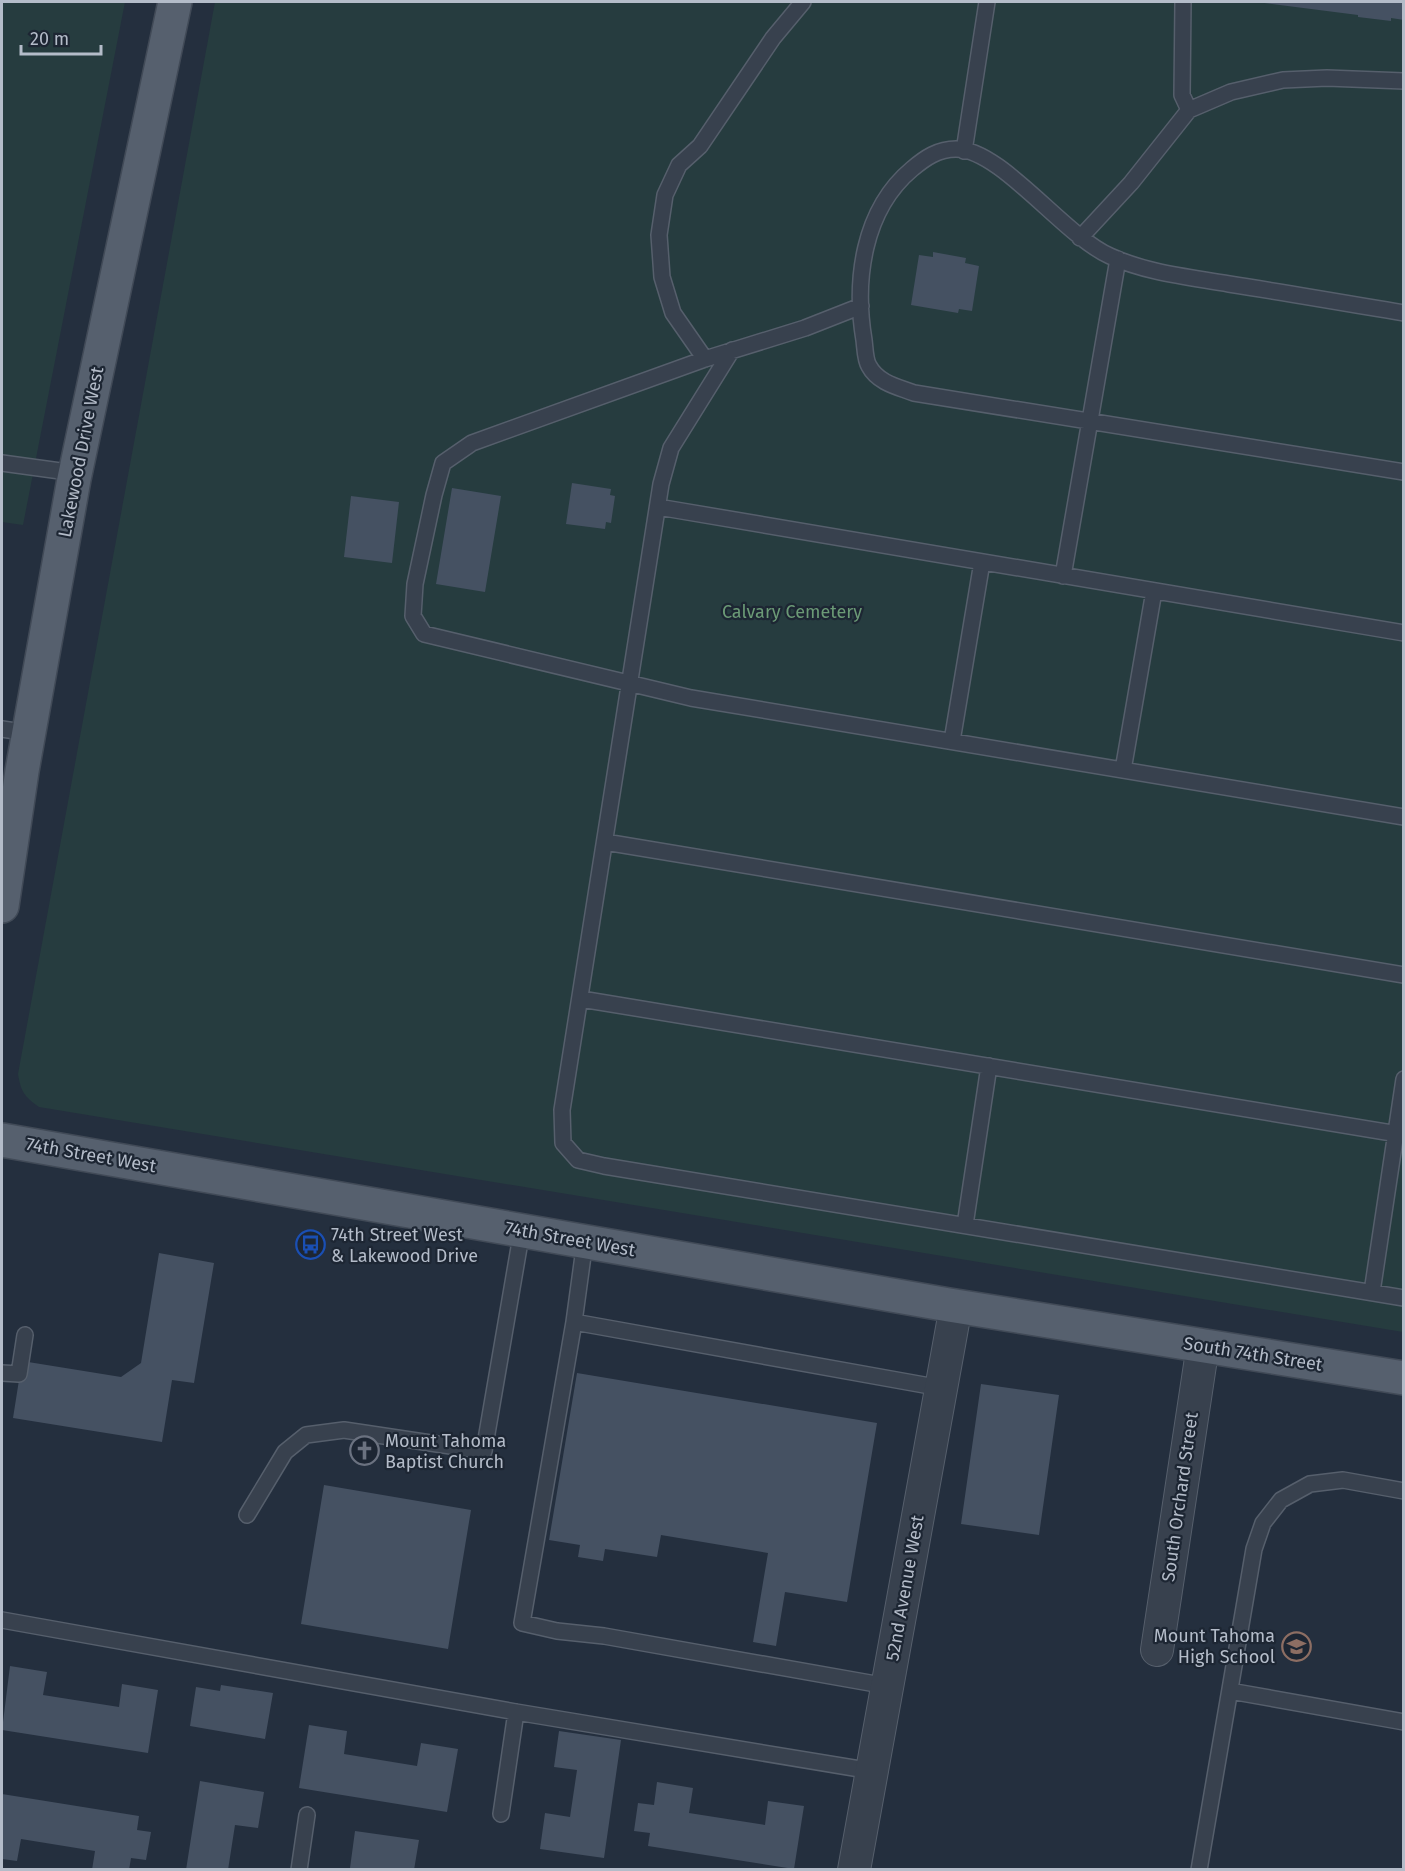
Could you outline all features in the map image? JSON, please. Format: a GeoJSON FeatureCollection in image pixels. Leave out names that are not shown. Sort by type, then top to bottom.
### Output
{"type":"FeatureCollection","features":[{"type":"Feature","properties":{"kind":"main road","name":"Lakewood Drive West"},"geometry":{"type":"LineString","coordinates":[[3,892],[15,731],[75,473],[175,2]]}},
{"type":"Feature","properties":{"kind":"main road","name":"74th Street West"},"geometry":{"type":"LineString","coordinates":[[2,1140],[1103,1330]]}},
{"type":"Feature","properties":{"kind":"main road","name":"South 74th Street"},"geometry":{"type":"LineString","coordinates":[[1103,1330],[1404,1378]]}},
{"type":"Feature","properties":{"kind":"street","name":"52nd Avenue West"},"geometry":{"type":"LineString","coordinates":[[854,1869],[956,1306]]}},
{"type":"Feature","properties":{"kind":"street","name":"South Orchard Street"},"geometry":{"type":"LineString","coordinates":[[1157,1650],[1203,1346]]}},
{"type":"Feature","properties":{"kind":"lane"},"geometry":{"type":"LineString","coordinates":[[705,359],[673,313],[662,277],[659,235],[665,195],[679,165],[700,146],[773,38],[803,2]]}},
{"type":"Feature","properties":{"kind":"lane"},"geometry":{"type":"LineString","coordinates":[[964,151],[987,2]]}},
{"type":"Feature","properties":{"kind":"lane"},"geometry":{"type":"LineString","coordinates":[[1183,2],[1182,95],[1189,111]]}},
{"type":"Feature","properties":{"kind":"lane"},"geometry":{"type":"LineString","coordinates":[[1080,238],[1131,183],[1189,111],[1231,92],[1283,80],[1327,78],[1404,81]]}},
{"type":"Feature","properties":{"kind":"lane"},"geometry":{"type":"LineString","coordinates":[[1404,313],[1152,271],[1109,256],[1080,238],[1006,173],[984,157],[959,149],[941,150],[922,159],[903,176],[874,218],[867,238],[861,273],[861,324],[868,366],[883,382],[914,393],[1404,472]]}},
{"type":"Feature","properties":{"kind":"lane"},"geometry":{"type":"LineString","coordinates":[[1063,576],[1118,259]]}},
{"type":"Feature","properties":{"kind":"lane"},"geometry":{"type":"LineString","coordinates":[[861,306],[805,328],[705,359],[472,442],[443,463],[415,584],[413,616],[424,634],[691,698],[1404,817]]}},
{"type":"Feature","properties":{"kind":"lane"},"geometry":{"type":"LineString","coordinates":[[732,350],[671,448],[658,507],[561,1125],[563,1143],[578,1160],[604,1166],[1404,1298]]}},
{"type":"Feature","properties":{"kind":"lane"},"geometry":{"type":"LineString","coordinates":[[2,463],[75,473]]}},
{"type":"Feature","properties":{"kind":"lane"},"geometry":{"type":"LineString","coordinates":[[658,507],[1404,633]]}},
{"type":"Feature","properties":{"kind":"lane"},"geometry":{"type":"LineString","coordinates":[[952,741],[982,562]]}},
{"type":"Feature","properties":{"kind":"lane"},"geometry":{"type":"LineString","coordinates":[[1123,770],[1154,591]]}},
{"type":"Feature","properties":{"kind":"lane"},"geometry":{"type":"LineString","coordinates":[[605,842],[1404,975]]}},
{"type":"Feature","properties":{"kind":"lane"},"geometry":{"type":"LineString","coordinates":[[581,999],[1400,1134]]}},
{"type":"Feature","properties":{"kind":"lane"},"geometry":{"type":"LineString","coordinates":[[965,1225],[989,1066]]}},
{"type":"Feature","properties":{"kind":"lane"},"geometry":{"type":"LineString","coordinates":[[1372,1292],[1400,1134],[1404,1079]]}},
{"type":"Feature","properties":{"kind":"lane"},"geometry":{"type":"LineString","coordinates":[[247,1515],[285,1452],[306,1435],[344,1430],[484,1451],[522,1230]]}},
{"type":"Feature","properties":{"kind":"lane"},"geometry":{"type":"LineString","coordinates":[[585,1241],[574,1322],[522,1623],[557,1631],[604,1636],[887,1686]]}},
{"type":"Feature","properties":{"kind":"lane"},"geometry":{"type":"LineString","coordinates":[[574,1322],[941,1388]]}},
{"type":"Feature","properties":{"kind":"lane"},"geometry":{"type":"LineString","coordinates":[[2,1373],[19,1374],[25,1335]]}},
{"type":"Feature","properties":{"kind":"lane"},"geometry":{"type":"LineString","coordinates":[[1199,1869],[1254,1549],[1263,1523],[1281,1500],[1310,1484],[1343,1480],[1404,1491]]}},
{"type":"Feature","properties":{"kind":"lane"},"geometry":{"type":"LineString","coordinates":[[2,1620],[516,1712],[872,1771]]}},
{"type":"Feature","properties":{"kind":"lane"},"geometry":{"type":"LineString","coordinates":[[1230,1692],[1404,1722]]}},
{"type":"Feature","properties":{"kind":"lane"},"geometry":{"type":"LineString","coordinates":[[501,1814],[516,1712]]}},
{"type":"Feature","properties":{"kind":"lane"},"geometry":{"type":"LineString","coordinates":[[299,1869],[307,1815]]}},
{"type":"Feature","properties":{"kind":"green space"},"geometry":{"type":"Polygon","coordinates":[[[2,2],[125,2],[23,525],[2,522],[2,2]]]}},
{"type":"Feature","properties":{"kind":"green space","name":"Calvary Cemetery"},"geometry":{"type":"Polygon","coordinates":[[[215,2],[1403,2],[1403,1332],[39,1107],[27,1096],[20,1085],[18,1074],[215,2]]]}},
{"type":"Feature","properties":{"kind":"building"},"geometry":{"type":"Polygon","coordinates":[[[1257,2],[1404,2],[1404,20],[1391,18],[1391,21],[1358,17],[1358,15],[1257,2]]]}},
{"type":"Feature","properties":{"kind":"building"},"geometry":{"type":"Polygon","coordinates":[[[933,252],[966,258],[965,263],[979,266],[972,311],[959,309],[958,313],[911,305],[919,255],[933,257],[933,252]]]}},
{"type":"Feature","properties":{"kind":"building"},"geometry":{"type":"Polygon","coordinates":[[[572,483],[611,489],[610,495],[615,496],[611,523],[606,522],[605,529],[566,524],[572,483]]]}},
{"type":"Feature","properties":{"kind":"building"},"geometry":{"type":"Polygon","coordinates":[[[452,488],[501,496],[485,592],[436,584],[452,488]]]}},
{"type":"Feature","properties":{"kind":"building"},"geometry":{"type":"Polygon","coordinates":[[[351,496],[399,502],[392,563],[344,557],[351,496]]]}},
{"type":"Feature","properties":{"kind":"building"},"geometry":{"type":"Polygon","coordinates":[[[159,1253],[214,1263],[194,1383],[172,1380],[162,1442],[13,1418],[22,1361],[121,1377],[141,1363],[159,1253]]]}},
{"type":"Feature","properties":{"kind":"building"},"geometry":{"type":"Polygon","coordinates":[[[577,1373],[877,1423],[847,1602],[785,1592],[776,1646],[753,1642],[768,1553],[661,1535],[657,1557],[605,1549],[603,1561],[578,1557],[580,1545],[549,1540],[577,1373]]]}},
{"type":"Feature","properties":{"kind":"building"},"geometry":{"type":"Polygon","coordinates":[[[981,1384],[1059,1395],[1039,1535],[961,1524],[981,1384]]]}},
{"type":"Feature","properties":{"kind":"building"},"geometry":{"type":"Polygon","coordinates":[[[324,1485],[471,1510],[448,1649],[301,1624],[324,1485]]]}},
{"type":"Feature","properties":{"kind":"building"},"geometry":{"type":"Polygon","coordinates":[[[10,1666],[47,1672],[43,1695],[119,1707],[122,1684],[158,1690],[148,1753],[2,1730],[10,1666]]]}},
{"type":"Feature","properties":{"kind":"building"},"geometry":{"type":"Polygon","coordinates":[[[221,1685],[273,1693],[265,1739],[190,1726],[196,1687],[220,1691],[221,1685]]]}},
{"type":"Feature","properties":{"kind":"building"},"geometry":{"type":"Polygon","coordinates":[[[309,1725],[347,1731],[344,1754],[417,1766],[421,1743],[458,1749],[447,1812],[299,1788],[309,1725]]]}},
{"type":"Feature","properties":{"kind":"building"},"geometry":{"type":"Polygon","coordinates":[[[559,1731],[621,1740],[604,1858],[540,1849],[545,1813],[570,1817],[577,1770],[554,1767],[559,1731]]]}},
{"type":"Feature","properties":{"kind":"building"},"geometry":{"type":"Polygon","coordinates":[[[200,1781],[264,1792],[258,1828],[235,1825],[228,1870],[186,1870],[200,1781]]]}},
{"type":"Feature","properties":{"kind":"building"},"geometry":{"type":"Polygon","coordinates":[[[657,1782],[693,1788],[689,1813],[765,1825],[768,1801],[804,1806],[794,1869],[648,1846],[650,1833],[634,1831],[638,1803],[654,1805],[657,1782]]]}},
{"type":"Feature","properties":{"kind":"building"},"geometry":{"type":"Polygon","coordinates":[[[2,1794],[139,1816],[137,1830],[151,1832],[146,1860],[131,1858],[129,1870],[92,1870],[95,1851],[21,1839],[17,1861],[2,1859],[2,1794]]]}},
{"type":"Feature","properties":{"kind":"building"},"geometry":{"type":"Polygon","coordinates":[[[355,1831],[419,1840],[414,1870],[350,1868],[355,1831]]]}},
{"type":"Feature","properties":{"kind":"place","name":"74th Street West & Lakewood Drive"},"geometry":{"type":"Point","coordinates":[310,1245]}},
{"type":"Feature","properties":{"kind":"place","name":"Mount Tahoma Baptist Church"},"geometry":{"type":"Point","coordinates":[364,1451]}},
{"type":"Feature","properties":{"kind":"place","name":"Mount Tahoma High School"},"geometry":{"type":"Point","coordinates":[1296,1646]}}]}
